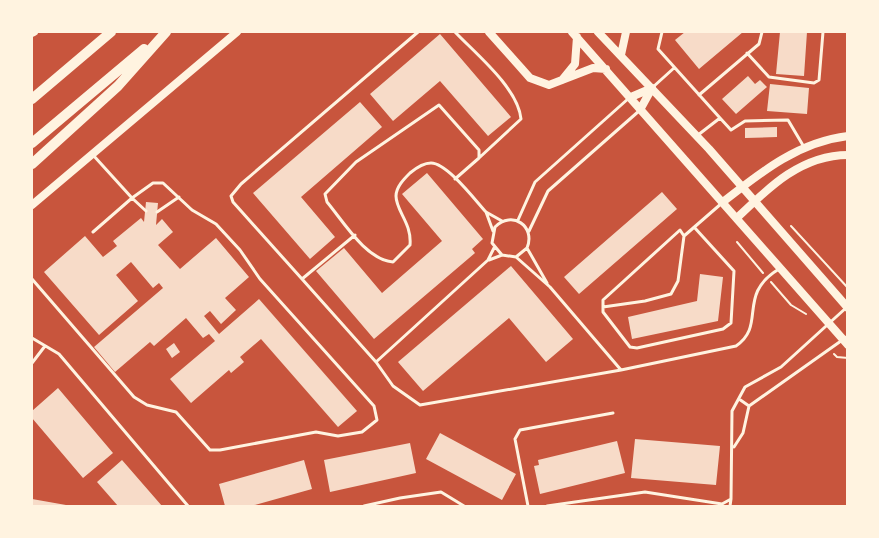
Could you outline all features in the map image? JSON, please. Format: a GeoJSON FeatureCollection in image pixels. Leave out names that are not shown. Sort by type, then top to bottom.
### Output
{"type":"FeatureCollection","features":[{"type":"Feature","properties":{"kind":"highway"},"geometry":{"type":"LineString","coordinates":[[32,99],[111,32]]}},
{"type":"Feature","properties":{"kind":"highway"},"geometry":{"type":"LineString","coordinates":[[32,143],[165,32]]}},
{"type":"Feature","properties":{"kind":"highway"},"geometry":{"type":"LineString","coordinates":[[32,165],[118,86],[165,32]]}},
{"type":"Feature","properties":{"kind":"main road"},"geometry":{"type":"LineString","coordinates":[[32,205],[237,32]]}},
{"type":"Feature","properties":{"kind":"main road"},"geometry":{"type":"LineString","coordinates":[[489,32],[530,78],[549,85],[594,68],[606,69]]}},
{"type":"Feature","properties":{"kind":"main road"},"geometry":{"type":"LineString","coordinates":[[598,32],[697,136],[847,307]]}},
{"type":"Feature","properties":{"kind":"main road"},"geometry":{"type":"LineString","coordinates":[[621,55],[626,32]]}},
{"type":"Feature","properties":{"kind":"main road"},"geometry":{"type":"LineString","coordinates":[[560,82],[575,64],[574,34]]}},
{"type":"Feature","properties":{"kind":"main road"},"geometry":{"type":"LineString","coordinates":[[574,34],[846,340]]}},
{"type":"Feature","properties":{"kind":"main road"},"geometry":{"type":"LineString","coordinates":[[631,97],[652,88]]}},
{"type":"Feature","properties":{"kind":"main road"},"geometry":{"type":"LineString","coordinates":[[641,108],[652,88]]}},
{"type":"Feature","properties":{"kind":"main road"},"geometry":{"type":"LineString","coordinates":[[723,202],[781,159],[804,147],[848,136]]}},
{"type":"Feature","properties":{"kind":"main road"},"geometry":{"type":"LineString","coordinates":[[804,147],[811,163]]}},
{"type":"Feature","properties":{"kind":"main road"},"geometry":{"type":"LineString","coordinates":[[737,218],[779,179],[811,163],[848,155]]}},
{"type":"Feature","properties":{"kind":"lane"},"geometry":{"type":"LineString","coordinates":[[418,32],[241,184],[231,196],[233,202],[376,362],[393,386],[420,405],[621,370],[736,346],[744,341],[750,330],[755,291],[766,277],[780,268]]}},
{"type":"Feature","properties":{"kind":"lane"},"geometry":{"type":"LineString","coordinates":[[455,32],[511,93],[520,107],[521,119],[455,179]]}},
{"type":"Feature","properties":{"kind":"lane"},"geometry":{"type":"LineString","coordinates":[[662,32],[658,49],[731,130],[745,121],[788,120],[804,147]]}},
{"type":"Feature","properties":{"kind":"lane"},"geometry":{"type":"LineString","coordinates":[[699,95],[759,44],[762,32]]}},
{"type":"Feature","properties":{"kind":"lane"},"geometry":{"type":"LineString","coordinates":[[747,53],[769,77],[814,82],[819,80],[823,32]]}},
{"type":"Feature","properties":{"kind":"lane"},"geometry":{"type":"LineString","coordinates":[[652,88],[674,68]]}},
{"type":"Feature","properties":{"kind":"lane"},"geometry":{"type":"LineString","coordinates":[[518,220],[535,182],[631,97]]}},
{"type":"Feature","properties":{"kind":"lane"},"geometry":{"type":"LineString","coordinates":[[480,158],[479,150],[439,105],[356,162],[325,195],[327,202],[371,253],[385,261],[393,262],[410,245],[411,233],[396,200],[397,191],[404,179],[416,168],[429,162],[438,164],[486,212],[502,221],[518,220],[529,231]]}},
{"type":"Feature","properties":{"kind":"lane"},"geometry":{"type":"LineString","coordinates":[[550,287],[527,248],[529,231],[548,191],[641,108]]}},
{"type":"Feature","properties":{"kind":"lane"},"geometry":{"type":"LineString","coordinates":[[697,136],[720,118]]}},
{"type":"Feature","properties":{"kind":"lane"},"geometry":{"type":"LineString","coordinates":[[92,153],[146,211]]}},
{"type":"Feature","properties":{"kind":"lane"},"geometry":{"type":"LineString","coordinates":[[32,279],[134,397],[147,405],[176,412],[210,450],[316,432],[338,436],[362,432],[377,420],[374,406],[260,279],[240,250],[216,224],[192,210],[163,183],[153,183],[93,232]]}},
{"type":"Feature","properties":{"kind":"lane"},"geometry":{"type":"LineString","coordinates":[[157,212],[179,197]]}},
{"type":"Feature","properties":{"kind":"lane"},"geometry":{"type":"LineString","coordinates":[[603,307],[645,302],[671,294],[678,281],[684,236],[723,202]]}},
{"type":"Feature","properties":{"kind":"lane"},"geometry":{"type":"LineString","coordinates":[[376,362],[488,260],[494,248],[493,231],[486,212]]}},
{"type":"Feature","properties":{"kind":"lane"},"geometry":{"type":"LineString","coordinates":[[493,231],[502,221]]}},
{"type":"Feature","properties":{"kind":"lane"},"geometry":{"type":"LineString","coordinates":[[684,236],[680,230],[603,300],[603,312],[630,346],[637,348],[723,329],[731,324],[735,271],[694,227]]}},
{"type":"Feature","properties":{"kind":"lane"},"geometry":{"type":"LineString","coordinates":[[302,279],[355,235]]}},
{"type":"Feature","properties":{"kind":"lane"},"geometry":{"type":"LineString","coordinates":[[494,248],[502,255]]}},
{"type":"Feature","properties":{"kind":"lane"},"geometry":{"type":"LineString","coordinates":[[516,257],[527,248]]}},
{"type":"Feature","properties":{"kind":"lane"},"geometry":{"type":"LineString","coordinates":[[488,260],[502,255],[516,257],[550,287],[621,370]]}},
{"type":"Feature","properties":{"kind":"lane"},"geometry":{"type":"LineString","coordinates":[[730,507],[732,411],[745,387],[781,367],[847,307]]}},
{"type":"Feature","properties":{"kind":"lane"},"geometry":{"type":"LineString","coordinates":[[32,338],[59,354],[188,507]]}},
{"type":"Feature","properties":{"kind":"lane"},"geometry":{"type":"LineString","coordinates":[[733,448],[743,433],[749,406],[846,340]]}},
{"type":"Feature","properties":{"kind":"lane"},"geometry":{"type":"LineString","coordinates":[[32,363],[45,346]]}},
{"type":"Feature","properties":{"kind":"lane"},"geometry":{"type":"LineString","coordinates":[[739,399],[749,406]]}},
{"type":"Feature","properties":{"kind":"lane"},"geometry":{"type":"LineString","coordinates":[[528,507],[515,439],[520,430],[613,413]]}},
{"type":"Feature","properties":{"kind":"lane"},"geometry":{"type":"LineString","coordinates":[[364,507],[400,498],[441,492],[464,507]]}},
{"type":"Feature","properties":{"kind":"lane"},"geometry":{"type":"LineString","coordinates":[[548,507],[645,492],[722,504],[731,499]]}},
{"type":"Feature","properties":{"kind":"path"},"geometry":{"type":"LineString","coordinates":[[789,224],[848,288]]}},
{"type":"Feature","properties":{"kind":"path"},"geometry":{"type":"LineString","coordinates":[[736,242],[791,305],[812,318],[812,328],[818,334]]}},
{"type":"Feature","properties":{"kind":"path"},"geometry":{"type":"LineString","coordinates":[[831,349],[837,357],[848,360]]}},
{"type":"Feature","properties":{"kind":"building"},"geometry":{"type":"Polygon","coordinates":[[[685,32],[743,32],[699,69],[675,40],[685,32]]]}},
{"type":"Feature","properties":{"kind":"building"},"geometry":{"type":"Polygon","coordinates":[[[780,32],[807,32],[804,76],[776,74],[780,32]]]}},
{"type":"Feature","properties":{"kind":"building"},"geometry":{"type":"Polygon","coordinates":[[[440,34],[511,117],[488,136],[440,81],[393,121],[370,94],[440,34]]]}},
{"type":"Feature","properties":{"kind":"building"},"geometry":{"type":"Polygon","coordinates":[[[748,76],[755,84],[760,80],[767,87],[736,114],[722,99],[748,76]]]}},
{"type":"Feature","properties":{"kind":"building"},"geometry":{"type":"Polygon","coordinates":[[[770,84],[809,88],[807,114],[767,111],[770,84]]]}},
{"type":"Feature","properties":{"kind":"building"},"geometry":{"type":"Polygon","coordinates":[[[360,102],[382,127],[301,197],[335,237],[310,259],[253,193],[360,102]]]}},
{"type":"Feature","properties":{"kind":"building"},"geometry":{"type":"Polygon","coordinates":[[[777,127],[777,137],[745,138],[745,128],[777,127]]]}},
{"type":"Feature","properties":{"kind":"building"},"geometry":{"type":"Polygon","coordinates":[[[427,173],[483,239],[472,249],[475,253],[374,339],[316,271],[344,248],[382,293],[442,241],[402,194],[427,173]]]}},
{"type":"Feature","properties":{"kind":"building"},"geometry":{"type":"Polygon","coordinates":[[[662,192],[677,209],[579,294],[564,277],[662,192]]]}},
{"type":"Feature","properties":{"kind":"building"},"geometry":{"type":"Polygon","coordinates":[[[146,202],[158,203],[156,225],[162,219],[173,232],[158,245],[180,269],[216,238],[249,277],[225,298],[236,310],[221,324],[210,311],[204,316],[219,334],[259,299],[357,411],[338,427],[261,339],[240,357],[244,362],[231,373],[229,370],[191,403],[170,379],[215,341],[209,334],[203,338],[186,318],[154,346],[150,342],[115,372],[94,347],[163,288],[159,283],[153,288],[131,262],[116,275],[138,301],[99,335],[44,272],[85,236],[103,257],[117,246],[113,241],[141,218],[144,222],[146,202]]]}},
{"type":"Feature","properties":{"kind":"building"},"geometry":{"type":"Polygon","coordinates":[[[511,266],[573,339],[546,362],[509,318],[423,391],[398,362],[511,266]]]}},
{"type":"Feature","properties":{"kind":"building"},"geometry":{"type":"Polygon","coordinates":[[[700,274],[723,277],[718,321],[632,339],[628,317],[697,301],[700,274]]]}},
{"type":"Feature","properties":{"kind":"building"},"geometry":{"type":"Polygon","coordinates":[[[174,343],[180,352],[172,358],[166,349],[174,343]]]}},
{"type":"Feature","properties":{"kind":"building"},"geometry":{"type":"Polygon","coordinates":[[[58,388],[113,453],[83,478],[32,418],[32,411],[58,388]]]}},
{"type":"Feature","properties":{"kind":"building"},"geometry":{"type":"Polygon","coordinates":[[[440,433],[516,474],[502,500],[426,459],[440,433]]]}},
{"type":"Feature","properties":{"kind":"building"},"geometry":{"type":"Polygon","coordinates":[[[635,439],[720,446],[716,485],[631,478],[635,439]]]}},
{"type":"Feature","properties":{"kind":"building"},"geometry":{"type":"Polygon","coordinates":[[[617,441],[625,473],[540,494],[534,466],[539,465],[538,460],[617,441]]]}},
{"type":"Feature","properties":{"kind":"building"},"geometry":{"type":"Polygon","coordinates":[[[410,443],[416,473],[330,492],[324,460],[410,443]]]}},
{"type":"Feature","properties":{"kind":"building"},"geometry":{"type":"Polygon","coordinates":[[[122,460],[162,506],[118,506],[97,482],[122,460]]]}},
{"type":"Feature","properties":{"kind":"building"},"geometry":{"type":"Polygon","coordinates":[[[304,460],[312,489],[251,506],[225,506],[219,484],[304,460]]]}},
{"type":"Feature","properties":{"kind":"building"},"geometry":{"type":"Polygon","coordinates":[[[32,499],[66,505],[66,506],[32,506],[32,499]]]}}]}
